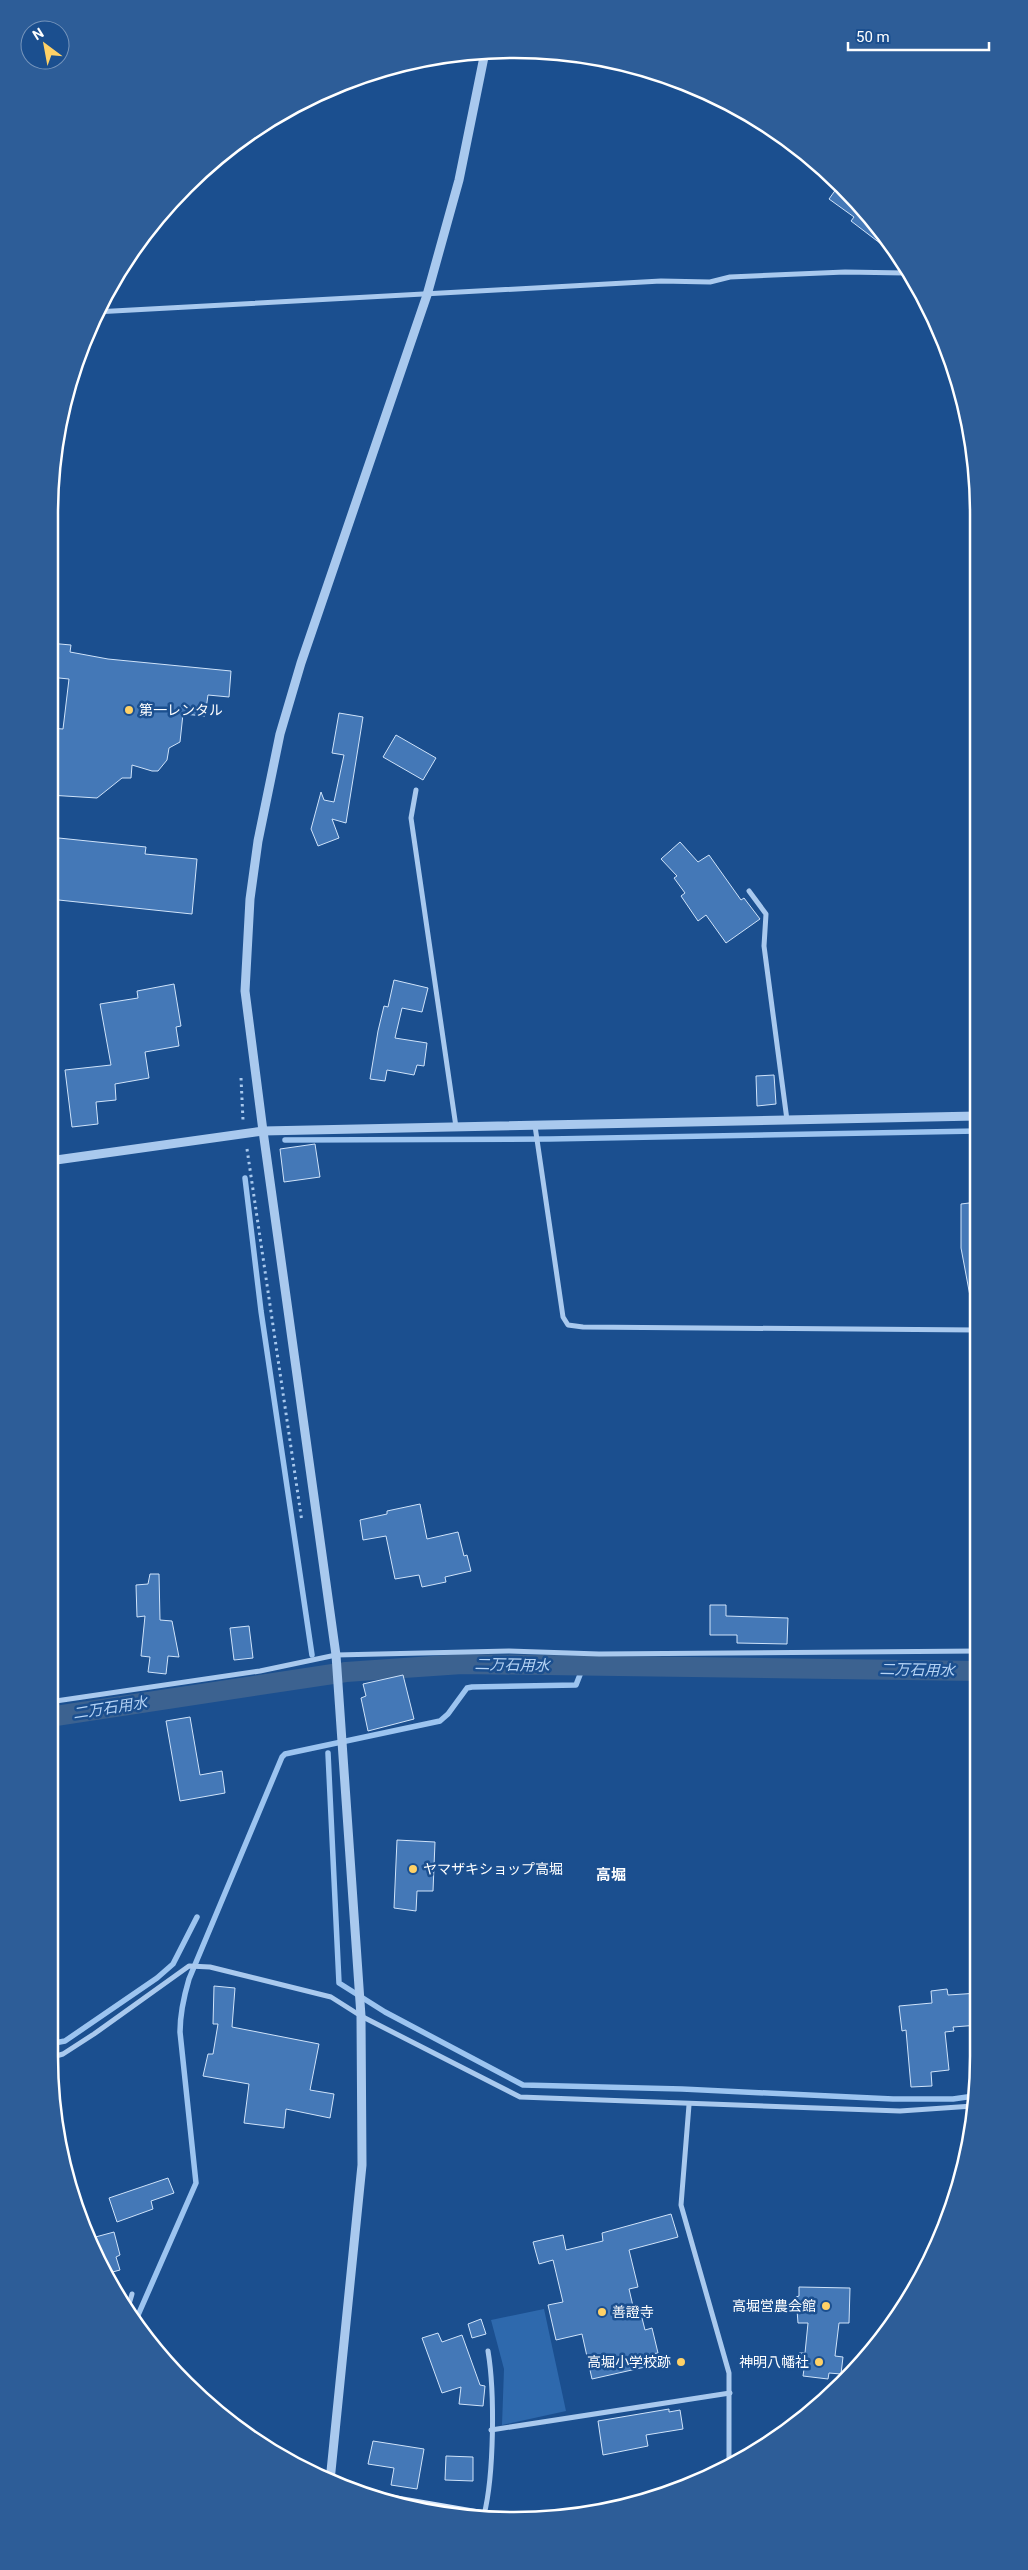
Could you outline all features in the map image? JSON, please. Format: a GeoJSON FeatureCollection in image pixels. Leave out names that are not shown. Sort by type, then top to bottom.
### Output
{"type":"FeatureCollection","features":[{"type":"Feature","properties":{"kind":"street"},"geometry":{"type":"LineString","coordinates":[[331,2474],[362,2165],[361,2016],[336,1655],[263,1131],[246,991],[250,899],[258,841],[280,734],[301,663],[427,295],[459,180],[484,58]]}},
{"type":"Feature","properties":{"kind":"street"},"geometry":{"type":"LineString","coordinates":[[105,311],[661,281],[710,282],[749,276],[845,272],[901,273]]}},
{"type":"Feature","properties":{"kind":"street"},"geometry":{"type":"LineString","coordinates":[[416,790],[411,818],[456,1126]]}},
{"type":"Feature","properties":{"kind":"street"},"geometry":{"type":"LineString","coordinates":[[749,891],[766,914],[764,946],[787,1120]]}},
{"type":"Feature","properties":{"kind":"street"},"geometry":{"type":"LineString","coordinates":[[58,1160],[263,1131],[970,1116]]}},
{"type":"Feature","properties":{"kind":"street"},"geometry":{"type":"LineString","coordinates":[[535,1126],[560,1300],[563,1317],[568,1325],[583,1328],[970,1330]]}},
{"type":"Feature","properties":{"kind":"street"},"geometry":{"type":"LineString","coordinates":[[58,1701],[260,1671],[336,1655],[510,1651],[600,1654],[970,1651]]}},
{"type":"Feature","properties":{"kind":"street"},"geometry":{"type":"LineString","coordinates":[[58,2055],[94,2034],[189,1966],[210,1967],[331,1997],[361,2016],[520,2097],[900,2111],[968,2106]]}},
{"type":"Feature","properties":{"kind":"street"},"geometry":{"type":"LineString","coordinates":[[689,2104],[681,2205],[729,2373],[729,2458]]}},
{"type":"Feature","properties":{"kind":"street"},"geometry":{"type":"LineString","coordinates":[[130,2302],[132,2294]]}},
{"type":"Feature","properties":{"kind":"street"},"geometry":{"type":"LineString","coordinates":[[486,2512],[489,2496],[491,2430],[491,2369],[488,2352]]}},
{"type":"Feature","properties":{"kind":"street"},"geometry":{"type":"LineString","coordinates":[[491,2430],[730,2393]]}},
{"type":"Feature","properties":{"kind":"path"},"geometry":{"type":"LineString","coordinates":[[247,1149],[303,1532]]}},
{"type":"Feature","properties":{"kind":"shaded area"},"geometry":{"type":"Polygon","coordinates":[[[544,2309],[566,2411],[502,2425],[504,2369],[491,2320],[544,2309]]]}},
{"type":"Feature","properties":{"kind":"building"},"geometry":{"type":"Polygon","coordinates":[[[836,190],[883,246],[851,221],[854,217],[829,199],[836,190]]]}},
{"type":"Feature","properties":{"kind":"building"},"geometry":{"type":"Polygon","coordinates":[[[58,644],[71,645],[70,652],[108,659],[231,671],[229,697],[208,695],[205,716],[183,714],[180,742],[169,748],[167,760],[158,771],[132,765],[131,778],[122,778],[97,798],[58,796],[58,729],[63,729],[69,679],[58,678],[58,644]]]}},
{"type":"Feature","properties":{"kind":"building"},"geometry":{"type":"Polygon","coordinates":[[[339,713],[363,717],[346,823],[332,819],[339,838],[318,846],[311,829],[321,792],[324,800],[334,802],[344,755],[332,753],[339,713]]]}},
{"type":"Feature","properties":{"kind":"building"},"geometry":{"type":"Polygon","coordinates":[[[396,735],[436,758],[423,780],[383,757],[396,735]]]}},
{"type":"Feature","properties":{"kind":"building"},"geometry":{"type":"Polygon","coordinates":[[[58,838],[146,847],[145,854],[197,859],[192,914],[58,900],[58,838]]]}},
{"type":"Feature","properties":{"kind":"building"},"geometry":{"type":"Polygon","coordinates":[[[680,842],[698,862],[709,855],[741,900],[744,898],[760,919],[726,943],[706,915],[698,921],[681,896],[685,893],[674,878],[677,876],[661,859],[680,842]]]}},
{"type":"Feature","properties":{"kind":"building"},"geometry":{"type":"Polygon","coordinates":[[[394,980],[428,988],[422,1012],[402,1008],[395,1038],[427,1043],[424,1066],[417,1065],[414,1075],[387,1070],[385,1081],[370,1079],[384,1006],[388,1007],[394,980]]]}},
{"type":"Feature","properties":{"kind":"building"},"geometry":{"type":"Polygon","coordinates":[[[174,984],[181,1026],[176,1027],[179,1046],[145,1052],[149,1078],[115,1084],[116,1100],[96,1102],[98,1124],[72,1127],[65,1070],[111,1065],[100,1004],[138,998],[137,991],[174,984]]]}},
{"type":"Feature","properties":{"kind":"building"},"geometry":{"type":"Polygon","coordinates":[[[774,1075],[776,1104],[757,1106],[756,1076],[774,1075]]]}},
{"type":"Feature","properties":{"kind":"building"},"geometry":{"type":"Polygon","coordinates":[[[315,1144],[320,1177],[284,1182],[280,1149],[315,1144]]]}},
{"type":"Feature","properties":{"kind":"building"},"geometry":{"type":"Polygon","coordinates":[[[970,1203],[970,1296],[961,1248],[961,1204],[970,1203]]]}},
{"type":"Feature","properties":{"kind":"building"},"geometry":{"type":"Polygon","coordinates":[[[420,1504],[427,1539],[458,1532],[464,1556],[467,1555],[471,1571],[445,1577],[446,1582],[422,1587],[419,1575],[395,1579],[386,1536],[363,1540],[360,1520],[387,1514],[387,1511],[420,1504]]]}},
{"type":"Feature","properties":{"kind":"building"},"geometry":{"type":"Polygon","coordinates":[[[150,1574],[159,1574],[160,1620],[172,1621],[179,1657],[168,1656],[166,1674],[148,1672],[150,1657],[141,1656],[145,1616],[137,1617],[136,1585],[148,1584],[150,1574]]]}},
{"type":"Feature","properties":{"kind":"building"},"geometry":{"type":"Polygon","coordinates":[[[710,1605],[726,1605],[726,1616],[788,1618],[787,1644],[737,1643],[737,1635],[710,1635],[710,1605]]]}},
{"type":"Feature","properties":{"kind":"building"},"geometry":{"type":"Polygon","coordinates":[[[249,1626],[253,1658],[234,1660],[230,1628],[249,1626]]]}},
{"type":"Feature","properties":{"kind":"building"},"geometry":{"type":"Polygon","coordinates":[[[403,1675],[414,1719],[368,1731],[361,1698],[366,1696],[363,1684],[403,1675]]]}},
{"type":"Feature","properties":{"kind":"building"},"geometry":{"type":"Polygon","coordinates":[[[190,1717],[200,1775],[222,1771],[225,1793],[180,1801],[166,1721],[190,1717]]]}},
{"type":"Feature","properties":{"kind":"building"},"geometry":{"type":"Polygon","coordinates":[[[397,1840],[435,1842],[433,1891],[417,1891],[416,1911],[394,1908],[397,1840]]]}},
{"type":"Feature","properties":{"kind":"building"},"geometry":{"type":"Polygon","coordinates":[[[214,1986],[235,1988],[232,2027],[319,2044],[310,2090],[334,2094],[330,2118],[286,2109],[284,2128],[244,2123],[249,2084],[203,2076],[208,2054],[213,2054],[218,2024],[213,2024],[214,1986]]]}},
{"type":"Feature","properties":{"kind":"building"},"geometry":{"type":"Polygon","coordinates":[[[947,1989],[948,1995],[970,1994],[970,2026],[953,2027],[954,2031],[945,2032],[949,2070],[931,2072],[932,2086],[911,2087],[906,2030],[902,2031],[899,2006],[932,2003],[931,1991],[947,1989]]]}},
{"type":"Feature","properties":{"kind":"building"},"geometry":{"type":"Polygon","coordinates":[[[168,2178],[174,2193],[151,2201],[153,2209],[117,2222],[109,2198],[168,2178]]]}},
{"type":"Feature","properties":{"kind":"building"},"geometry":{"type":"Polygon","coordinates":[[[671,2214],[678,2237],[629,2250],[638,2287],[629,2289],[636,2319],[642,2318],[645,2330],[652,2328],[658,2353],[651,2354],[654,2365],[592,2379],[582,2334],[556,2340],[548,2305],[563,2302],[553,2260],[539,2264],[533,2242],[563,2235],[566,2250],[603,2241],[602,2233],[671,2214]]]}},
{"type":"Feature","properties":{"kind":"building"},"geometry":{"type":"Polygon","coordinates":[[[114,2232],[120,2255],[116,2257],[120,2270],[113,2272],[95,2237],[114,2232]]]}},
{"type":"Feature","properties":{"kind":"building"},"geometry":{"type":"Polygon","coordinates":[[[799,2287],[850,2288],[849,2323],[839,2323],[835,2356],[843,2357],[841,2374],[829,2373],[828,2379],[803,2376],[804,2369],[798,2368],[799,2353],[805,2353],[808,2323],[798,2323],[796,2297],[799,2296],[799,2287]]]}},
{"type":"Feature","properties":{"kind":"building"},"geometry":{"type":"Polygon","coordinates":[[[481,2319],[486,2334],[472,2338],[468,2324],[481,2319]]]}},
{"type":"Feature","properties":{"kind":"building"},"geometry":{"type":"Polygon","coordinates":[[[438,2333],[442,2342],[462,2335],[480,2385],[485,2386],[483,2406],[459,2404],[461,2387],[442,2393],[422,2338],[438,2333]]]}},
{"type":"Feature","properties":{"kind":"building"},"geometry":{"type":"Polygon","coordinates":[[[669,2409],[669,2412],[680,2410],[683,2429],[646,2435],[648,2446],[603,2455],[598,2421],[669,2409]]]}},
{"type":"Feature","properties":{"kind":"building"},"geometry":{"type":"Polygon","coordinates":[[[373,2441],[424,2449],[417,2489],[391,2485],[394,2468],[368,2464],[373,2441]]]}},
{"type":"Feature","properties":{"kind":"building"},"geometry":{"type":"Polygon","coordinates":[[[446,2456],[473,2457],[473,2481],[445,2480],[446,2456]]]}},
{"type":"Feature","properties":{"kind":"waterway"},"geometry":{"type":"LineString","coordinates":[[285,1140],[550,1139],[970,1131]]}},
{"type":"Feature","properties":{"kind":"waterway"},"geometry":{"type":"LineString","coordinates":[[245,1178],[261,1311],[312,1655]]}},
{"type":"Feature","properties":{"kind":"waterway","name":"二万石用水"},"geometry":{"type":"LineString","coordinates":[[58,1716],[346,1672],[462,1664],[970,1671]]}},
{"type":"Feature","properties":{"kind":"waterway"},"geometry":{"type":"LineString","coordinates":[[138,2315],[196,2183],[180,2032],[185,1992],[282,1757],[285,1754],[440,1721],[448,1714],[467,1688],[576,1685],[583,1667]]}},
{"type":"Feature","properties":{"kind":"waterway"},"geometry":{"type":"LineString","coordinates":[[328,1753],[339,1983],[385,2012],[523,2085],[682,2089],[893,2099],[953,2099],[969,2097]]}},
{"type":"Feature","properties":{"kind":"waterway"},"geometry":{"type":"LineString","coordinates":[[58,2042],[65,2041],[157,1978],[173,1964],[197,1917]]}},
{"type":"Feature","properties":{"kind":"place","name":"第一レンタル"},"geometry":{"type":"Point","coordinates":[129,710]}},
{"type":"Feature","properties":{"kind":"place","name":"ヤマザキショップ高堀"},"geometry":{"type":"Point","coordinates":[413,1869]}},
{"type":"Feature","properties":{"kind":"place","name":"高堀営農会館"},"geometry":{"type":"Point","coordinates":[826,2306]}},
{"type":"Feature","properties":{"kind":"place","name":"善證寺"},"geometry":{"type":"Point","coordinates":[602,2312]}},
{"type":"Feature","properties":{"kind":"place","name":"高堀小学校跡"},"geometry":{"type":"Point","coordinates":[681,2362]}},
{"type":"Feature","properties":{"kind":"place","name":"神明八幡社"},"geometry":{"type":"Point","coordinates":[819,2362]}},
{"type":"Feature","properties":{"kind":"district","name":"高堀"},"geometry":{"type":"Point","coordinates":[611,1875]}}]}
